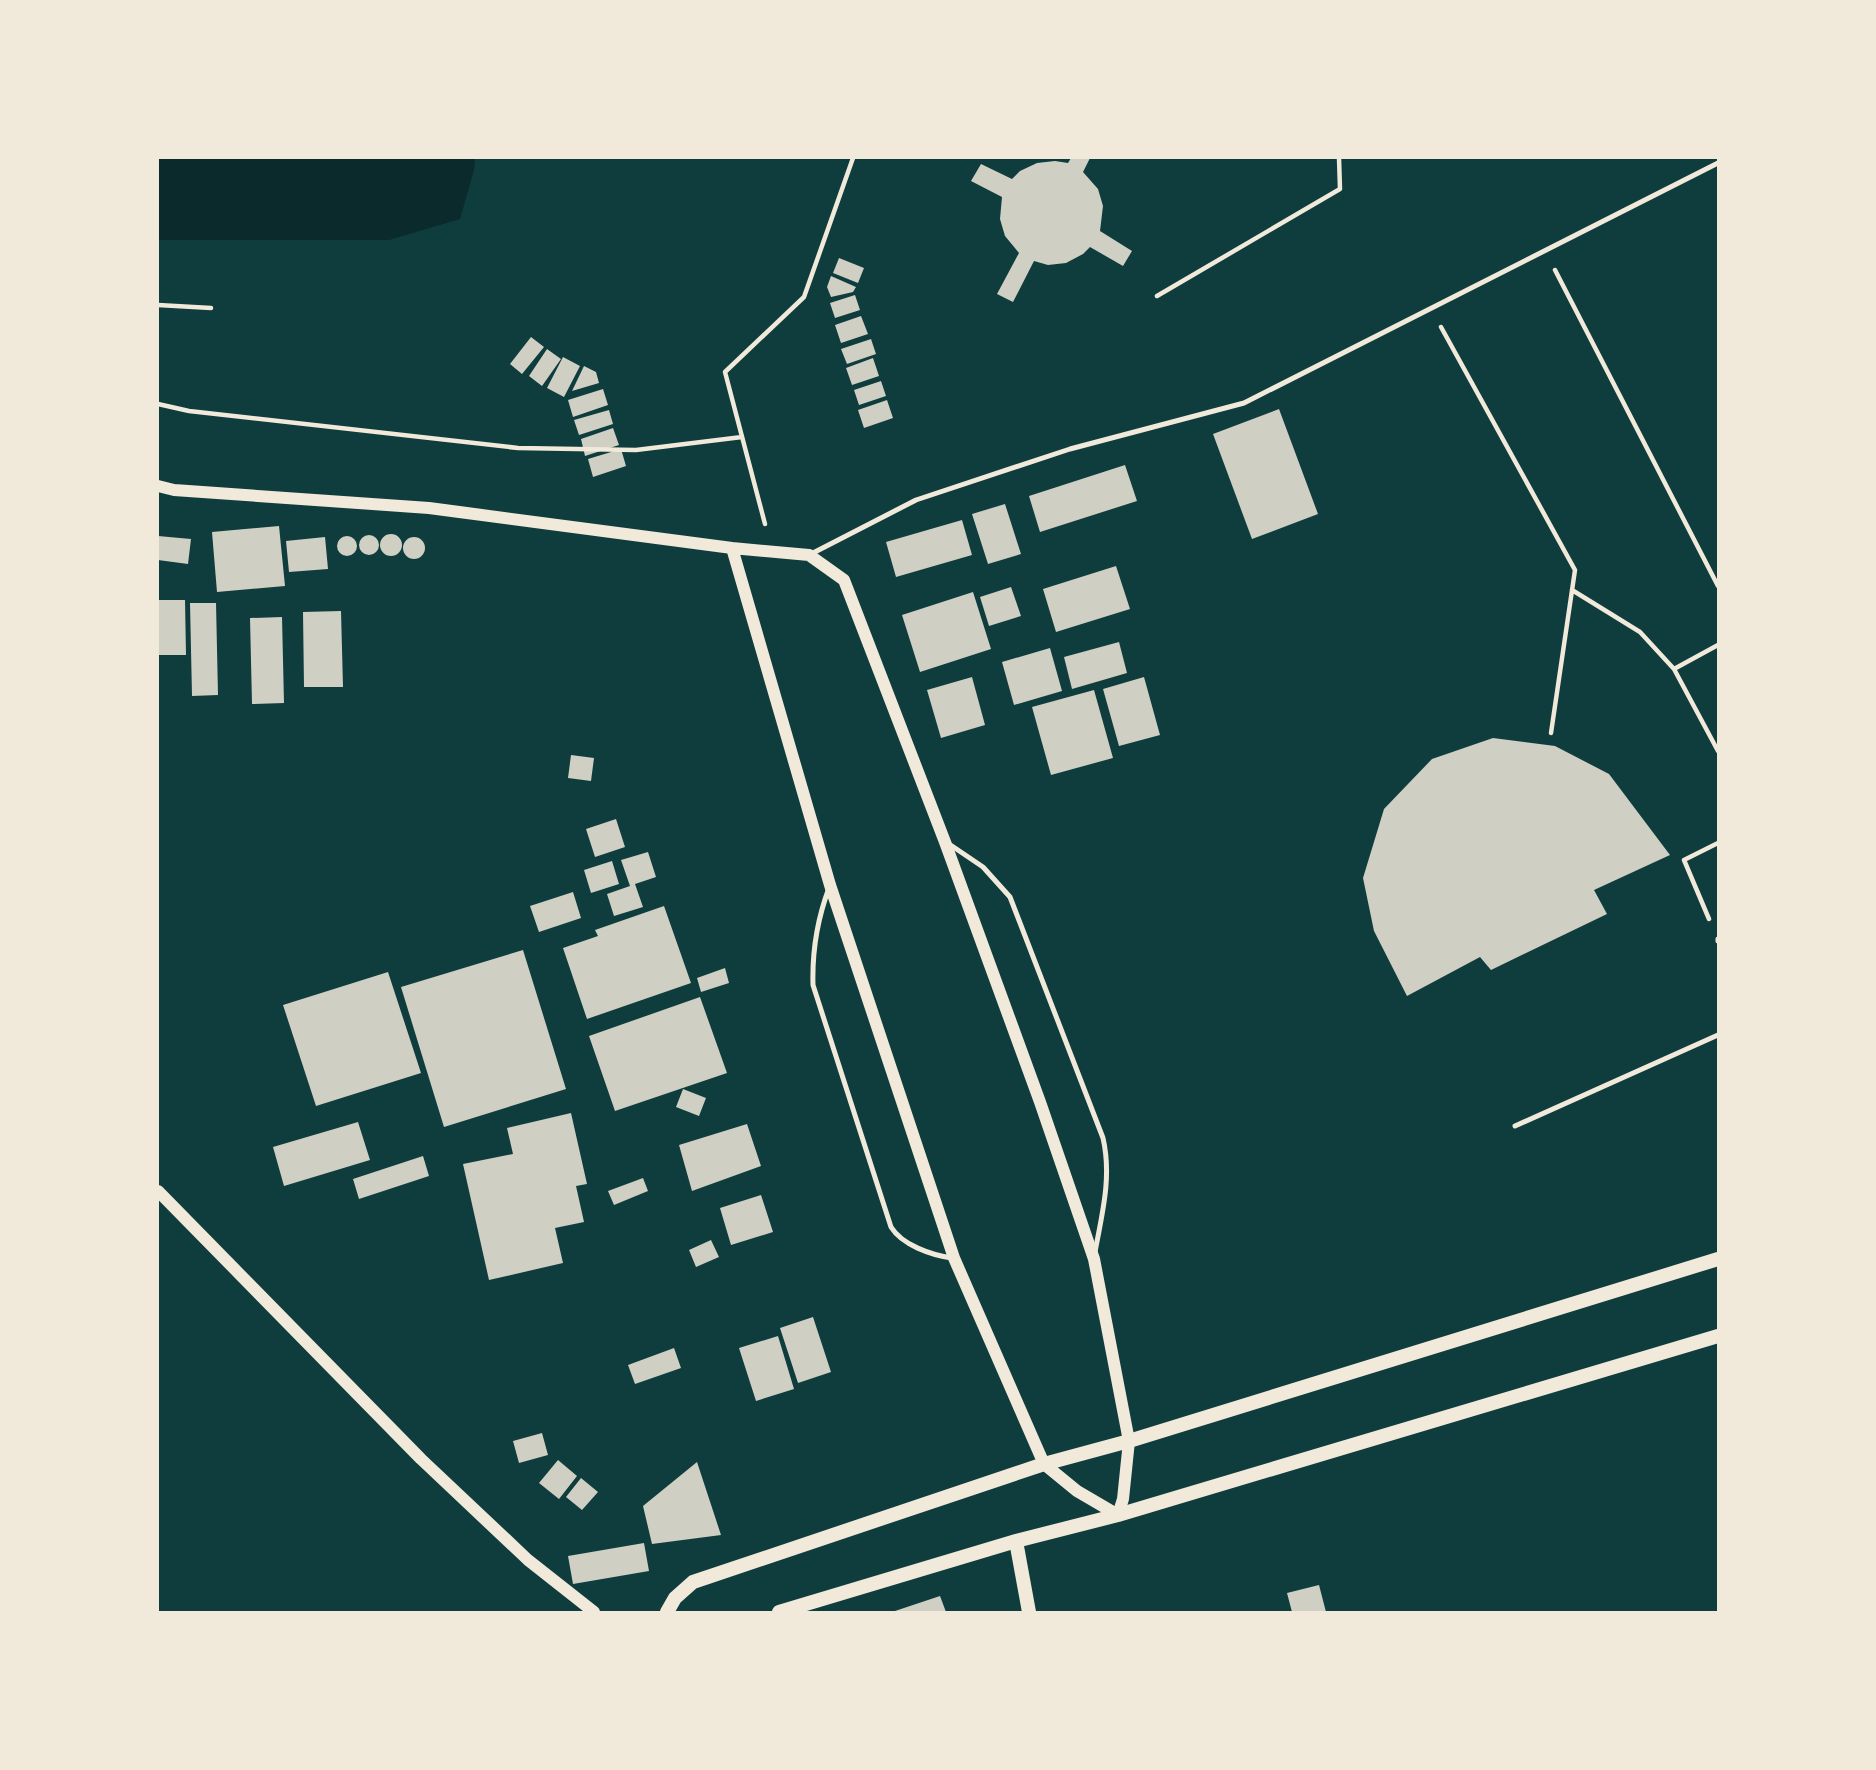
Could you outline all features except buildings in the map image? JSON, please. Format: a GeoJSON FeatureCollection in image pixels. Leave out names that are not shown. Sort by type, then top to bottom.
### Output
{"type":"FeatureCollection","features":[{"type":"Feature","properties":{"kind":"main road"},"geometry":{"type":"LineString","coordinates":[[667,1612],[675,1598],[693,1582],[1044,1464],[1129,1441],[1718,1259]]}},
{"type":"Feature","properties":{"kind":"main road"},"geometry":{"type":"LineString","coordinates":[[779,1612],[1016,1541],[1118,1515],[1718,1336]]}},
{"type":"Feature","properties":{"kind":"main road"},"geometry":{"type":"LineString","coordinates":[[1016,1541],[1029,1612]]}},
{"type":"Feature","properties":{"kind":"street"},"geometry":{"type":"LineString","coordinates":[[158,486],[174,490],[429,508],[732,548],[808,555],[844,580],[945,842],[1094,1259],[1129,1441],[1123,1499],[1118,1515],[1077,1491],[1044,1464],[954,1258],[830,885],[732,548]]}},
{"type":"Feature","properties":{"kind":"street"},"geometry":{"type":"LineString","coordinates":[[158,1191],[421,1459],[528,1560],[594,1612]]}},
{"type":"Feature","properties":{"kind":"lane"},"geometry":{"type":"LineString","coordinates":[[808,555],[916,500],[1070,449],[1244,403],[1718,163]]}},
{"type":"Feature","properties":{"kind":"lane"},"geometry":{"type":"LineString","coordinates":[[945,842],[983,867],[1010,897],[1103,1138],[1108,1179],[1094,1259]]}},
{"type":"Feature","properties":{"kind":"lane"},"geometry":{"type":"LineString","coordinates":[[830,885],[815,936],[813,985],[891,1227],[903,1241],[941,1256],[954,1258]]}},
{"type":"Feature","properties":{"kind":"lane"},"geometry":{"type":"LineString","coordinates":[[1515,1126],[1718,1035]]}},
{"type":"Feature","properties":{"kind":"path"},"geometry":{"type":"LineString","coordinates":[[772,552],[725,372],[804,297],[853,158]]}},
{"type":"Feature","properties":{"kind":"path"},"geometry":{"type":"LineString","coordinates":[[1157,296],[1340,189],[1339,158]]}},
{"type":"Feature","properties":{"kind":"path"},"geometry":{"type":"LineString","coordinates":[[1544,250],[1718,586]]}},
{"type":"Feature","properties":{"kind":"path"},"geometry":{"type":"LineString","coordinates":[[158,304],[211,308]]}},
{"type":"Feature","properties":{"kind":"path"},"geometry":{"type":"LineString","coordinates":[[1431,307],[1575,570],[1551,733]]}},
{"type":"Feature","properties":{"kind":"path"},"geometry":{"type":"LineString","coordinates":[[158,404],[189,411],[518,448],[636,450],[742,437]]}},
{"type":"Feature","properties":{"kind":"path"},"geometry":{"type":"LineString","coordinates":[[1572,590],[1640,632],[1674,669],[1718,751]]}},
{"type":"Feature","properties":{"kind":"path"},"geometry":{"type":"LineString","coordinates":[[1674,669],[1718,645]]}},
{"type":"Feature","properties":{"kind":"path"},"geometry":{"type":"LineString","coordinates":[[1718,843],[1684,860],[1718,940]]}},
{"type":"Feature","properties":{"kind":"water"},"geometry":{"type":"Polygon","coordinates":[[[158,158],[475,158],[460,219],[389,240],[158,240],[158,158]]]}}]}
